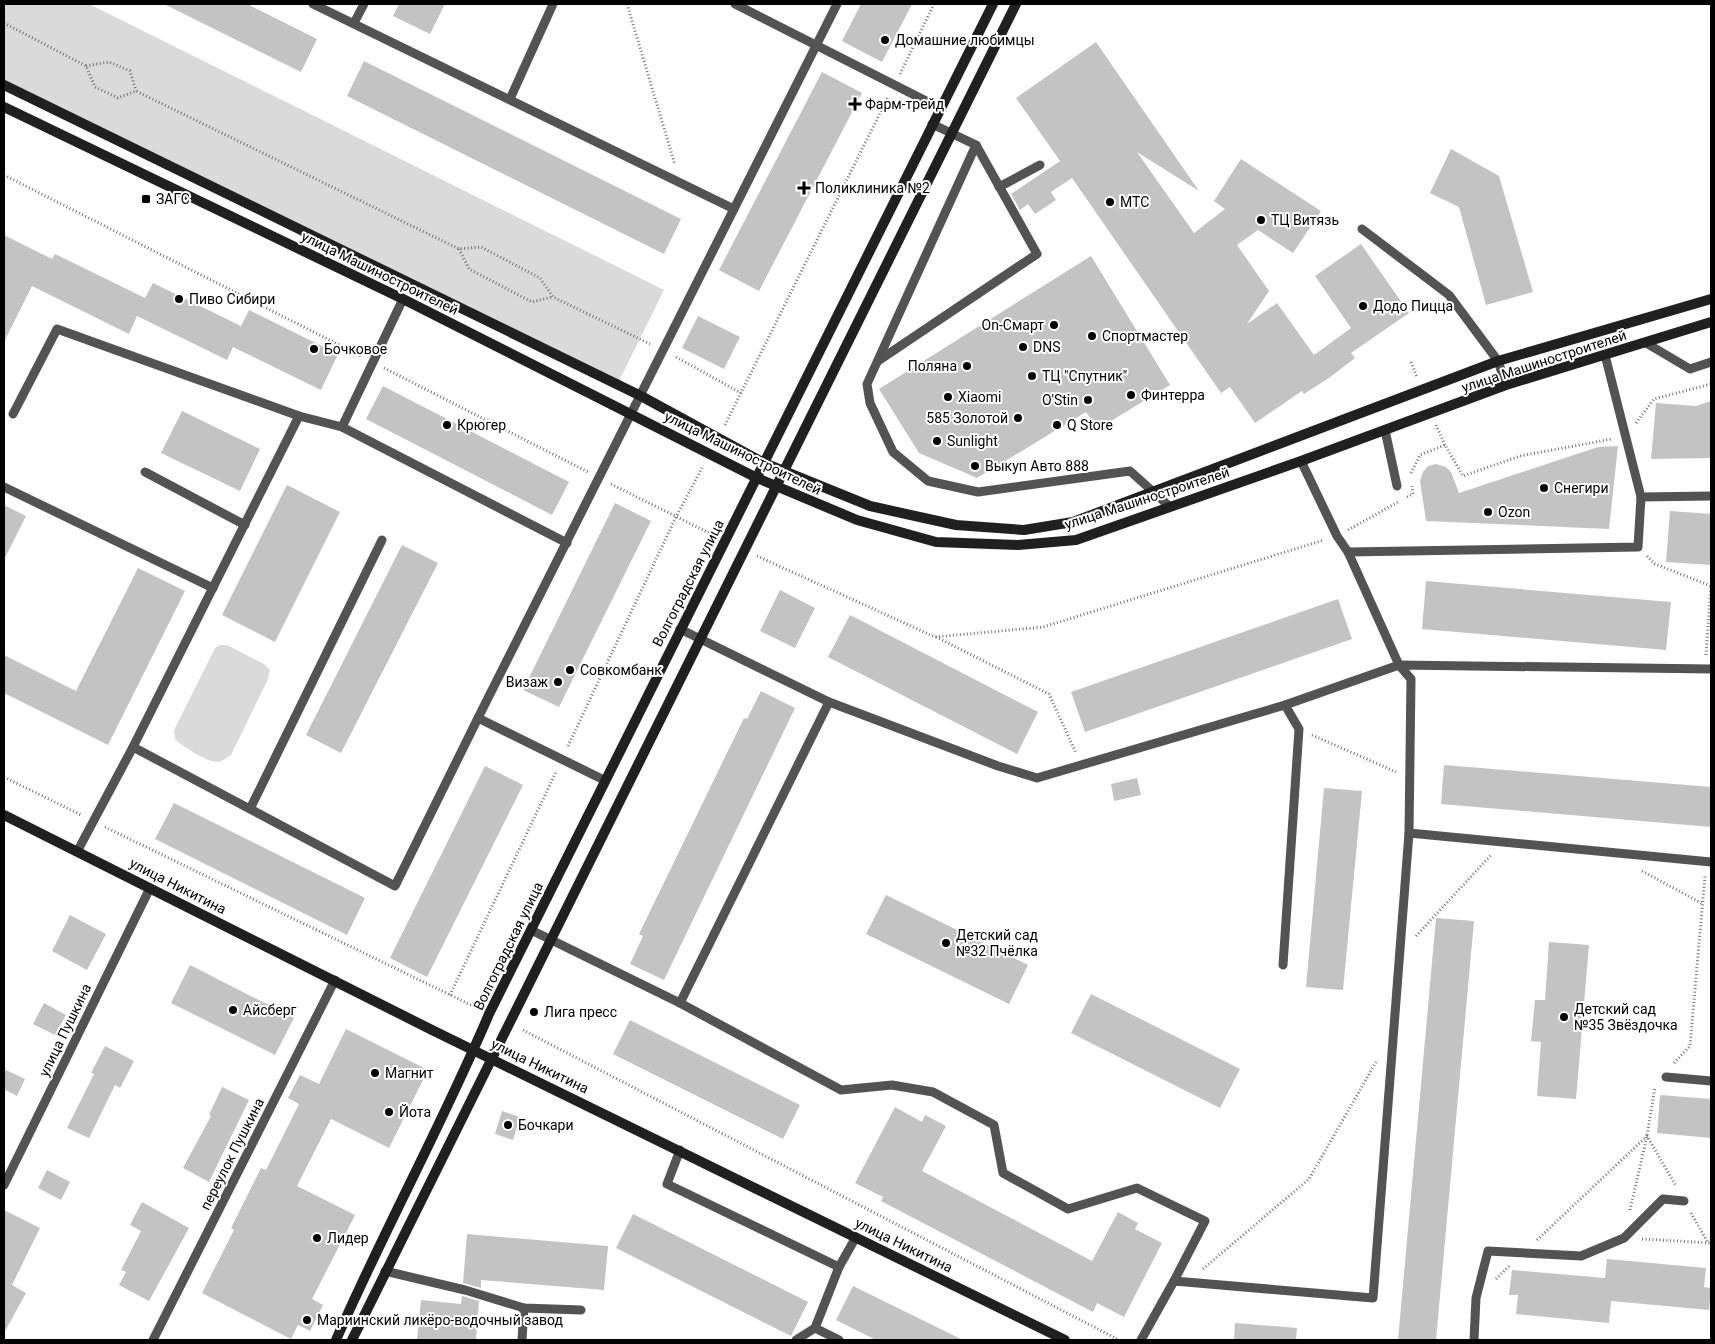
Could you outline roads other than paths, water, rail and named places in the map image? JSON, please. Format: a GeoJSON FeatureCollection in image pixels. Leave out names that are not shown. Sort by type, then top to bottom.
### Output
{"type":"FeatureCollection","features":[{"type":"Feature","properties":{"kind":"main road","name":"Волгоградская улица"},"geometry":{"type":"LineString","coordinates":[[336,1340],[368,1268],[455,1092],[489,1014],[604,780],[993,4]]}},
{"type":"Feature","properties":{"kind":"main road"},"geometry":{"type":"LineString","coordinates":[[352,1340],[1016,4]]}},
{"type":"Feature","properties":{"kind":"main road"},"geometry":{"type":"LineString","coordinates":[[4,85],[641,396],[764,463],[870,506],[956,525],[1024,530],[1073,522],[1498,362],[1711,299]]}},
{"type":"Feature","properties":{"kind":"main road","name":"улица Машиностроителей"},"geometry":{"type":"LineString","coordinates":[[4,107],[403,299],[757,478],[857,520],[936,542],[1018,545],[1076,540],[1506,385],[1711,322]]}},
{"type":"Feature","properties":{"kind":"main road","name":"улица Никитина"},"geometry":{"type":"LineString","coordinates":[[4,815],[1065,1340]]}},
{"type":"Feature","properties":{"kind":"lane"},"geometry":{"type":"LineString","coordinates":[[313,4],[510,99],[681,185],[734,209]]}},
{"type":"Feature","properties":{"kind":"lane"},"geometry":{"type":"LineString","coordinates":[[354,23],[364,4]]}},
{"type":"Feature","properties":{"kind":"lane"},"geometry":{"type":"LineString","coordinates":[[510,99],[553,4]]}},
{"type":"Feature","properties":{"kind":"lane"},"geometry":{"type":"LineString","coordinates":[[735,4],[940,108]]}},
{"type":"Feature","properties":{"kind":"lane"},"geometry":{"type":"LineString","coordinates":[[133,747],[395,886],[837,4]]}},
{"type":"Feature","properties":{"kind":"lane"},"geometry":{"type":"LineString","coordinates":[[876,362],[1037,254],[976,146],[932,124]]}},
{"type":"Feature","properties":{"kind":"lane"},"geometry":{"type":"LineString","coordinates":[[976,146],[867,384],[870,403],[893,452],[928,481],[978,492],[1052,480],[1130,471],[1170,506]]}},
{"type":"Feature","properties":{"kind":"lane"},"geometry":{"type":"LineString","coordinates":[[999,187],[1040,165]]}},
{"type":"Feature","properties":{"kind":"lane"},"geometry":{"type":"LineString","coordinates":[[1362,229],[1449,295],[1498,362],[1506,385]]}},
{"type":"Feature","properties":{"kind":"lane"},"geometry":{"type":"LineString","coordinates":[[342,427],[403,299]]}},
{"type":"Feature","properties":{"kind":"lane"},"geometry":{"type":"LineString","coordinates":[[13,414],[57,329],[299,416],[342,427],[567,543]]}},
{"type":"Feature","properties":{"kind":"lane"},"geometry":{"type":"LineString","coordinates":[[1646,343],[1690,369],[1711,362]]}},
{"type":"Feature","properties":{"kind":"lane"},"geometry":{"type":"LineString","coordinates":[[1348,552],[1638,547],[1641,497],[1605,355]]}},
{"type":"Feature","properties":{"kind":"lane"},"geometry":{"type":"LineString","coordinates":[[78,850],[133,747],[299,416]]}},
{"type":"Feature","properties":{"kind":"lane"},"geometry":{"type":"LineString","coordinates":[[1385,430],[1397,486]]}},
{"type":"Feature","properties":{"kind":"lane"},"geometry":{"type":"LineString","coordinates":[[1174,1281],[1373,1298],[1409,832],[1411,678],[1399,664],[1348,552],[1337,536],[1302,460]]}},
{"type":"Feature","properties":{"kind":"lane"},"geometry":{"type":"LineString","coordinates":[[145,472],[245,525]]}},
{"type":"Feature","properties":{"kind":"lane"},"geometry":{"type":"LineString","coordinates":[[4,487],[213,588]]}},
{"type":"Feature","properties":{"kind":"lane"},"geometry":{"type":"LineString","coordinates":[[1641,497],[1711,496]]}},
{"type":"Feature","properties":{"kind":"lane"},"geometry":{"type":"LineString","coordinates":[[250,809],[382,540]]}},
{"type":"Feature","properties":{"kind":"lane"},"geometry":{"type":"LineString","coordinates":[[680,629],[829,702],[998,766],[1037,778],[1285,705],[1399,664],[1708,669]]}},
{"type":"Feature","properties":{"kind":"lane"},"geometry":{"type":"LineString","coordinates":[[680,1003],[829,702]]}},
{"type":"Feature","properties":{"kind":"lane"},"geometry":{"type":"LineString","coordinates":[[1283,965],[1299,729],[1285,705]]}},
{"type":"Feature","properties":{"kind":"lane"},"geometry":{"type":"LineString","coordinates":[[478,718],[604,780]]}},
{"type":"Feature","properties":{"kind":"lane"},"geometry":{"type":"LineString","coordinates":[[1409,832],[1711,862]]}},
{"type":"Feature","properties":{"kind":"lane","name":"улица Пушкина"},"geometry":{"type":"LineString","coordinates":[[4,1185],[150,888]]}},
{"type":"Feature","properties":{"kind":"lane"},"geometry":{"type":"LineString","coordinates":[[531,930],[680,1003],[842,1090],[892,1085],[933,1092],[994,1126],[1003,1173],[1068,1209],[1137,1188],[1205,1221],[1141,1340]]}},
{"type":"Feature","properties":{"kind":"lane","name":"переулок Пушкина"},"geometry":{"type":"LineString","coordinates":[[153,1340],[335,980]]}},
{"type":"Feature","properties":{"kind":"lane"},"geometry":{"type":"LineString","coordinates":[[1666,1077],[1711,1081]]}},
{"type":"Feature","properties":{"kind":"lane"},"geometry":{"type":"LineString","coordinates":[[680,1150],[667,1184],[839,1267]]}},
{"type":"Feature","properties":{"kind":"lane"},"geometry":{"type":"LineString","coordinates":[[1474,1340],[1476,1298],[1488,1251],[1582,1256],[1624,1238],[1663,1200],[1684,1201]]}},
{"type":"Feature","properties":{"kind":"lane"},"geometry":{"type":"LineString","coordinates":[[796,1340],[815,1328],[839,1267],[856,1237]]}},
{"type":"Feature","properties":{"kind":"lane"},"geometry":{"type":"LineString","coordinates":[[385,1271],[457,1288],[524,1308],[580,1310]]}},
{"type":"Feature","properties":{"kind":"lane"},"geometry":{"type":"LineString","coordinates":[[522,1340],[524,1308]]}},
{"type":"Feature","properties":{"kind":"lane"},"geometry":{"type":"LineString","coordinates":[[815,1328],[839,1340]]}},
{"type":"Feature","properties":{"kind":"place","name":"Домашние любимцы"},"geometry":{"type":"Point","coordinates":[885,40]}},
{"type":"Feature","properties":{"kind":"place","name":"Фарм-трейд"},"geometry":{"type":"Point","coordinates":[855,104]}},
{"type":"Feature","properties":{"kind":"place","name":"Поликлиника №2"},"geometry":{"type":"Point","coordinates":[804,188]}},
{"type":"Feature","properties":{"kind":"place","name":"ЗАГС"},"geometry":{"type":"Point","coordinates":[146,199]}},
{"type":"Feature","properties":{"kind":"place","name":"МТС"},"geometry":{"type":"Point","coordinates":[1110,202]}},
{"type":"Feature","properties":{"kind":"place","name":"ТЦ Витязь"},"geometry":{"type":"Point","coordinates":[1261,220]}},
{"type":"Feature","properties":{"kind":"place","name":"Пиво Сибири"},"geometry":{"type":"Point","coordinates":[179,299]}},
{"type":"Feature","properties":{"kind":"place","name":"Додо Пицца"},"geometry":{"type":"Point","coordinates":[1363,306]}},
{"type":"Feature","properties":{"kind":"place","name":"On-Смарт"},"geometry":{"type":"Point","coordinates":[1054,325]}},
{"type":"Feature","properties":{"kind":"place","name":"Спортмастер"},"geometry":{"type":"Point","coordinates":[1092,336]}},
{"type":"Feature","properties":{"kind":"place","name":"DNS"},"geometry":{"type":"Point","coordinates":[1023,347]}},
{"type":"Feature","properties":{"kind":"place","name":"Бочковое"},"geometry":{"type":"Point","coordinates":[314,349]}},
{"type":"Feature","properties":{"kind":"place","name":"Поляна"},"geometry":{"type":"Point","coordinates":[967,366]}},
{"type":"Feature","properties":{"kind":"place","name":"ТЦ \"Спутник\""},"geometry":{"type":"Point","coordinates":[1032,376]}},
{"type":"Feature","properties":{"kind":"place","name":"Финтерра"},"geometry":{"type":"Point","coordinates":[1131,395]}},
{"type":"Feature","properties":{"kind":"place","name":"Xiaomi"},"geometry":{"type":"Point","coordinates":[948,397]}},
{"type":"Feature","properties":{"kind":"place","name":"O'Stin"},"geometry":{"type":"Point","coordinates":[1088,400]}},
{"type":"Feature","properties":{"kind":"place","name":"585 Золотой"},"geometry":{"type":"Point","coordinates":[1018,418]}},
{"type":"Feature","properties":{"kind":"place","name":"Крюгер"},"geometry":{"type":"Point","coordinates":[447,425]}},
{"type":"Feature","properties":{"kind":"place","name":"Q Store"},"geometry":{"type":"Point","coordinates":[1057,425]}},
{"type":"Feature","properties":{"kind":"place","name":"Sunlight"},"geometry":{"type":"Point","coordinates":[937,441]}},
{"type":"Feature","properties":{"kind":"place","name":"Выкуп Авто 888"},"geometry":{"type":"Point","coordinates":[975,466]}},
{"type":"Feature","properties":{"kind":"place","name":"Снегири"},"geometry":{"type":"Point","coordinates":[1544,488]}},
{"type":"Feature","properties":{"kind":"place","name":"Ozon"},"geometry":{"type":"Point","coordinates":[1488,512]}},
{"type":"Feature","properties":{"kind":"place","name":"Совкомбанк"},"geometry":{"type":"Point","coordinates":[570,670]}},
{"type":"Feature","properties":{"kind":"place","name":"Визаж"},"geometry":{"type":"Point","coordinates":[558,682]}},
{"type":"Feature","properties":{"kind":"place","name":"Детский сад №32 Пчёлка"},"geometry":{"type":"Point","coordinates":[946,943]}},
{"type":"Feature","properties":{"kind":"place","name":"Айсберг"},"geometry":{"type":"Point","coordinates":[233,1010]}},
{"type":"Feature","properties":{"kind":"place","name":"Лига пресс"},"geometry":{"type":"Point","coordinates":[534,1012]}},
{"type":"Feature","properties":{"kind":"place","name":"Детский сад №35 Звёздочка"},"geometry":{"type":"Point","coordinates":[1564,1017]}},
{"type":"Feature","properties":{"kind":"place","name":"Магнит"},"geometry":{"type":"Point","coordinates":[375,1073]}},
{"type":"Feature","properties":{"kind":"place","name":"Йота"},"geometry":{"type":"Point","coordinates":[389,1112]}},
{"type":"Feature","properties":{"kind":"place","name":"Бочкари"},"geometry":{"type":"Point","coordinates":[508,1125]}},
{"type":"Feature","properties":{"kind":"place","name":"Лидер"},"geometry":{"type":"Point","coordinates":[317,1238]}},
{"type":"Feature","properties":{"kind":"place","name":"Мариинский ликёро-водочный завод"},"geometry":{"type":"Point","coordinates":[307,1320]}}]}
